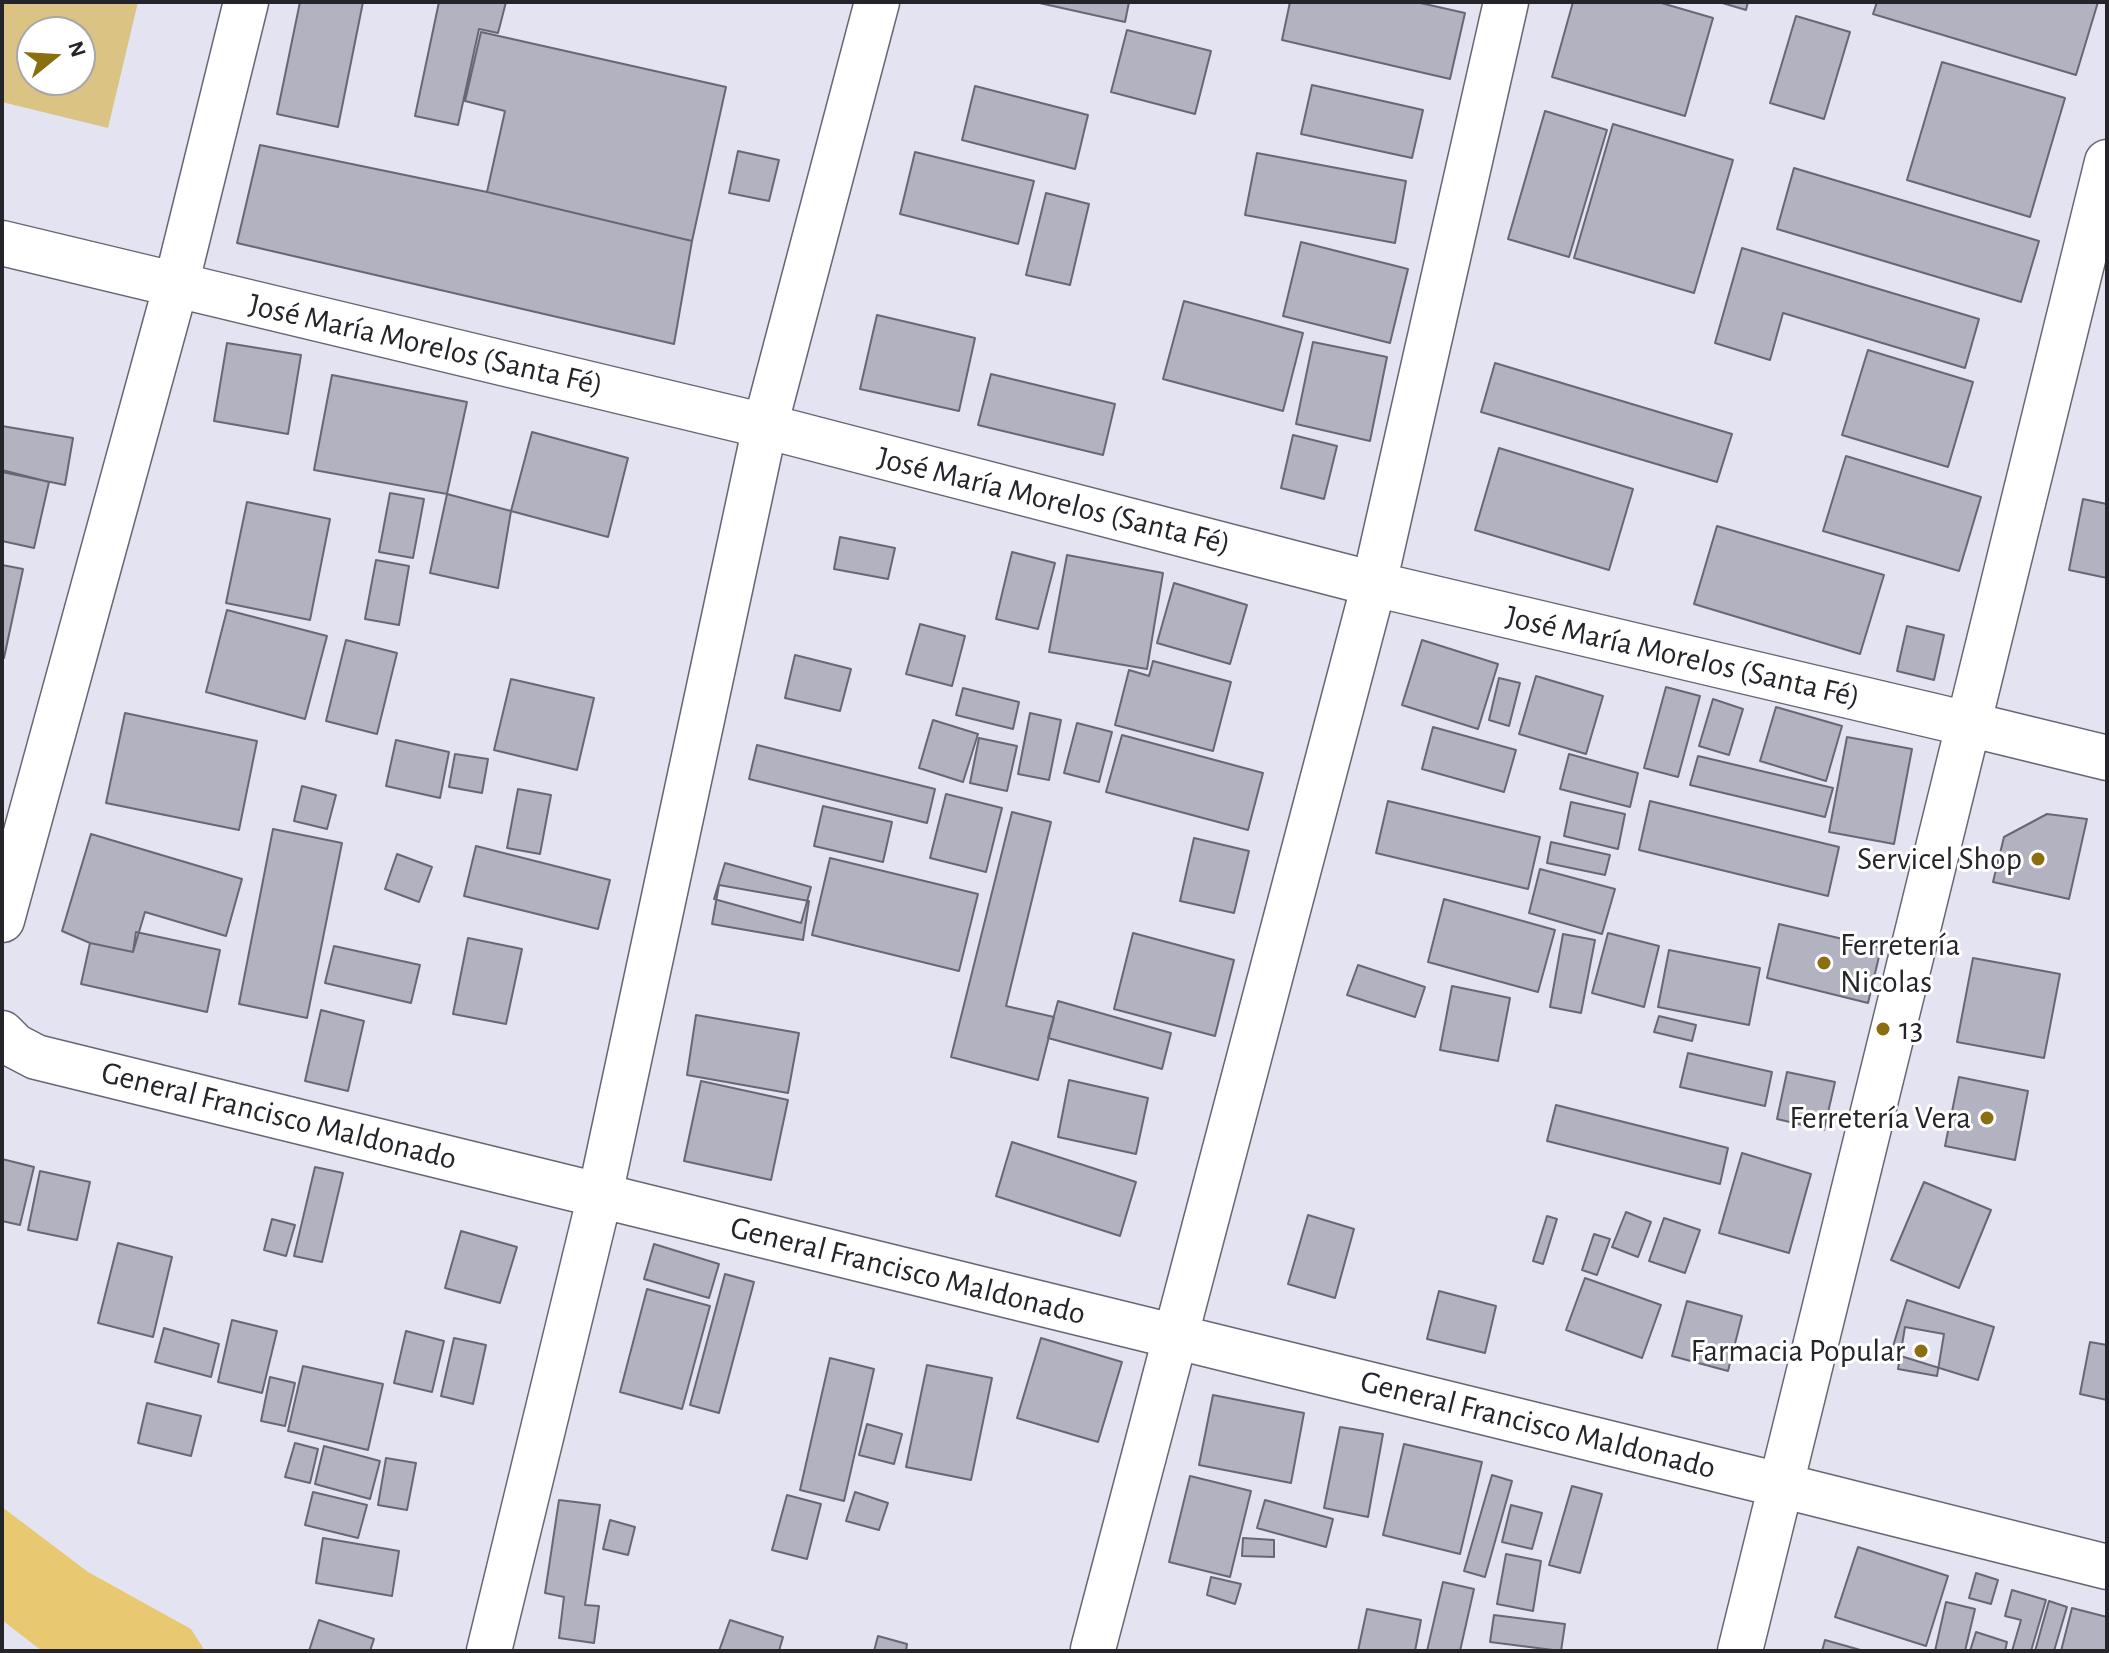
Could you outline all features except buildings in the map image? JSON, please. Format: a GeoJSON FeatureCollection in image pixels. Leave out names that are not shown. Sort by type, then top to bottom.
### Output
{"type":"FeatureCollection","features":[{"type":"Feature","properties":{"kind":"street"},"geometry":{"type":"LineString","coordinates":[[2,920],[176,285],[246,2]]}},
{"type":"Feature","properties":{"kind":"street"},"geometry":{"type":"LineString","coordinates":[[489,1651],[600,1195],[765,426],[877,2]]}},
{"type":"Feature","properties":{"kind":"street"},"geometry":{"type":"LineString","coordinates":[[1093,1649],[1173,1336],[1374,584],[1506,2]]}},
{"type":"Feature","properties":{"kind":"street"},"geometry":{"type":"LineString","coordinates":[[1740,1651],[2107,162]]}},
{"type":"Feature","properties":{"kind":"street","name":"José María Morelos (Santa Fé)"},"geometry":{"type":"LineString","coordinates":[[2,243],[765,426],[1374,584],[2107,758]]}},
{"type":"Feature","properties":{"kind":"street","name":"General Francisco Maldonado"},"geometry":{"type":"LineString","coordinates":[[19,1045],[600,1195],[2107,1567]]}},
{"type":"Feature","properties":{"kind":"shaded area"},"geometry":{"type":"Polygon","coordinates":[[[2,2],[138,2],[108,128],[2,102],[2,2]]]}},
{"type":"Feature","properties":{"kind":"shaded area"},"geometry":{"type":"Polygon","coordinates":[[[2,1507],[88,1572],[191,1629],[205,1651],[42,1651],[2,1620],[2,1507]]]}},
{"type":"Feature","properties":{"kind":"place","name":"Servicel Shop"},"geometry":{"type":"Point","coordinates":[2038,859]}},
{"type":"Feature","properties":{"kind":"place","name":"Ferretería Nicolas"},"geometry":{"type":"Point","coordinates":[1824,963]}},
{"type":"Feature","properties":{"kind":"place","name":"13"},"geometry":{"type":"Point","coordinates":[1883,1029]}},
{"type":"Feature","properties":{"kind":"place","name":"Ferretería Vera"},"geometry":{"type":"Point","coordinates":[1987,1118]}},
{"type":"Feature","properties":{"kind":"place","name":"Farmacia Popular"},"geometry":{"type":"Point","coordinates":[1921,1351]}}]}
